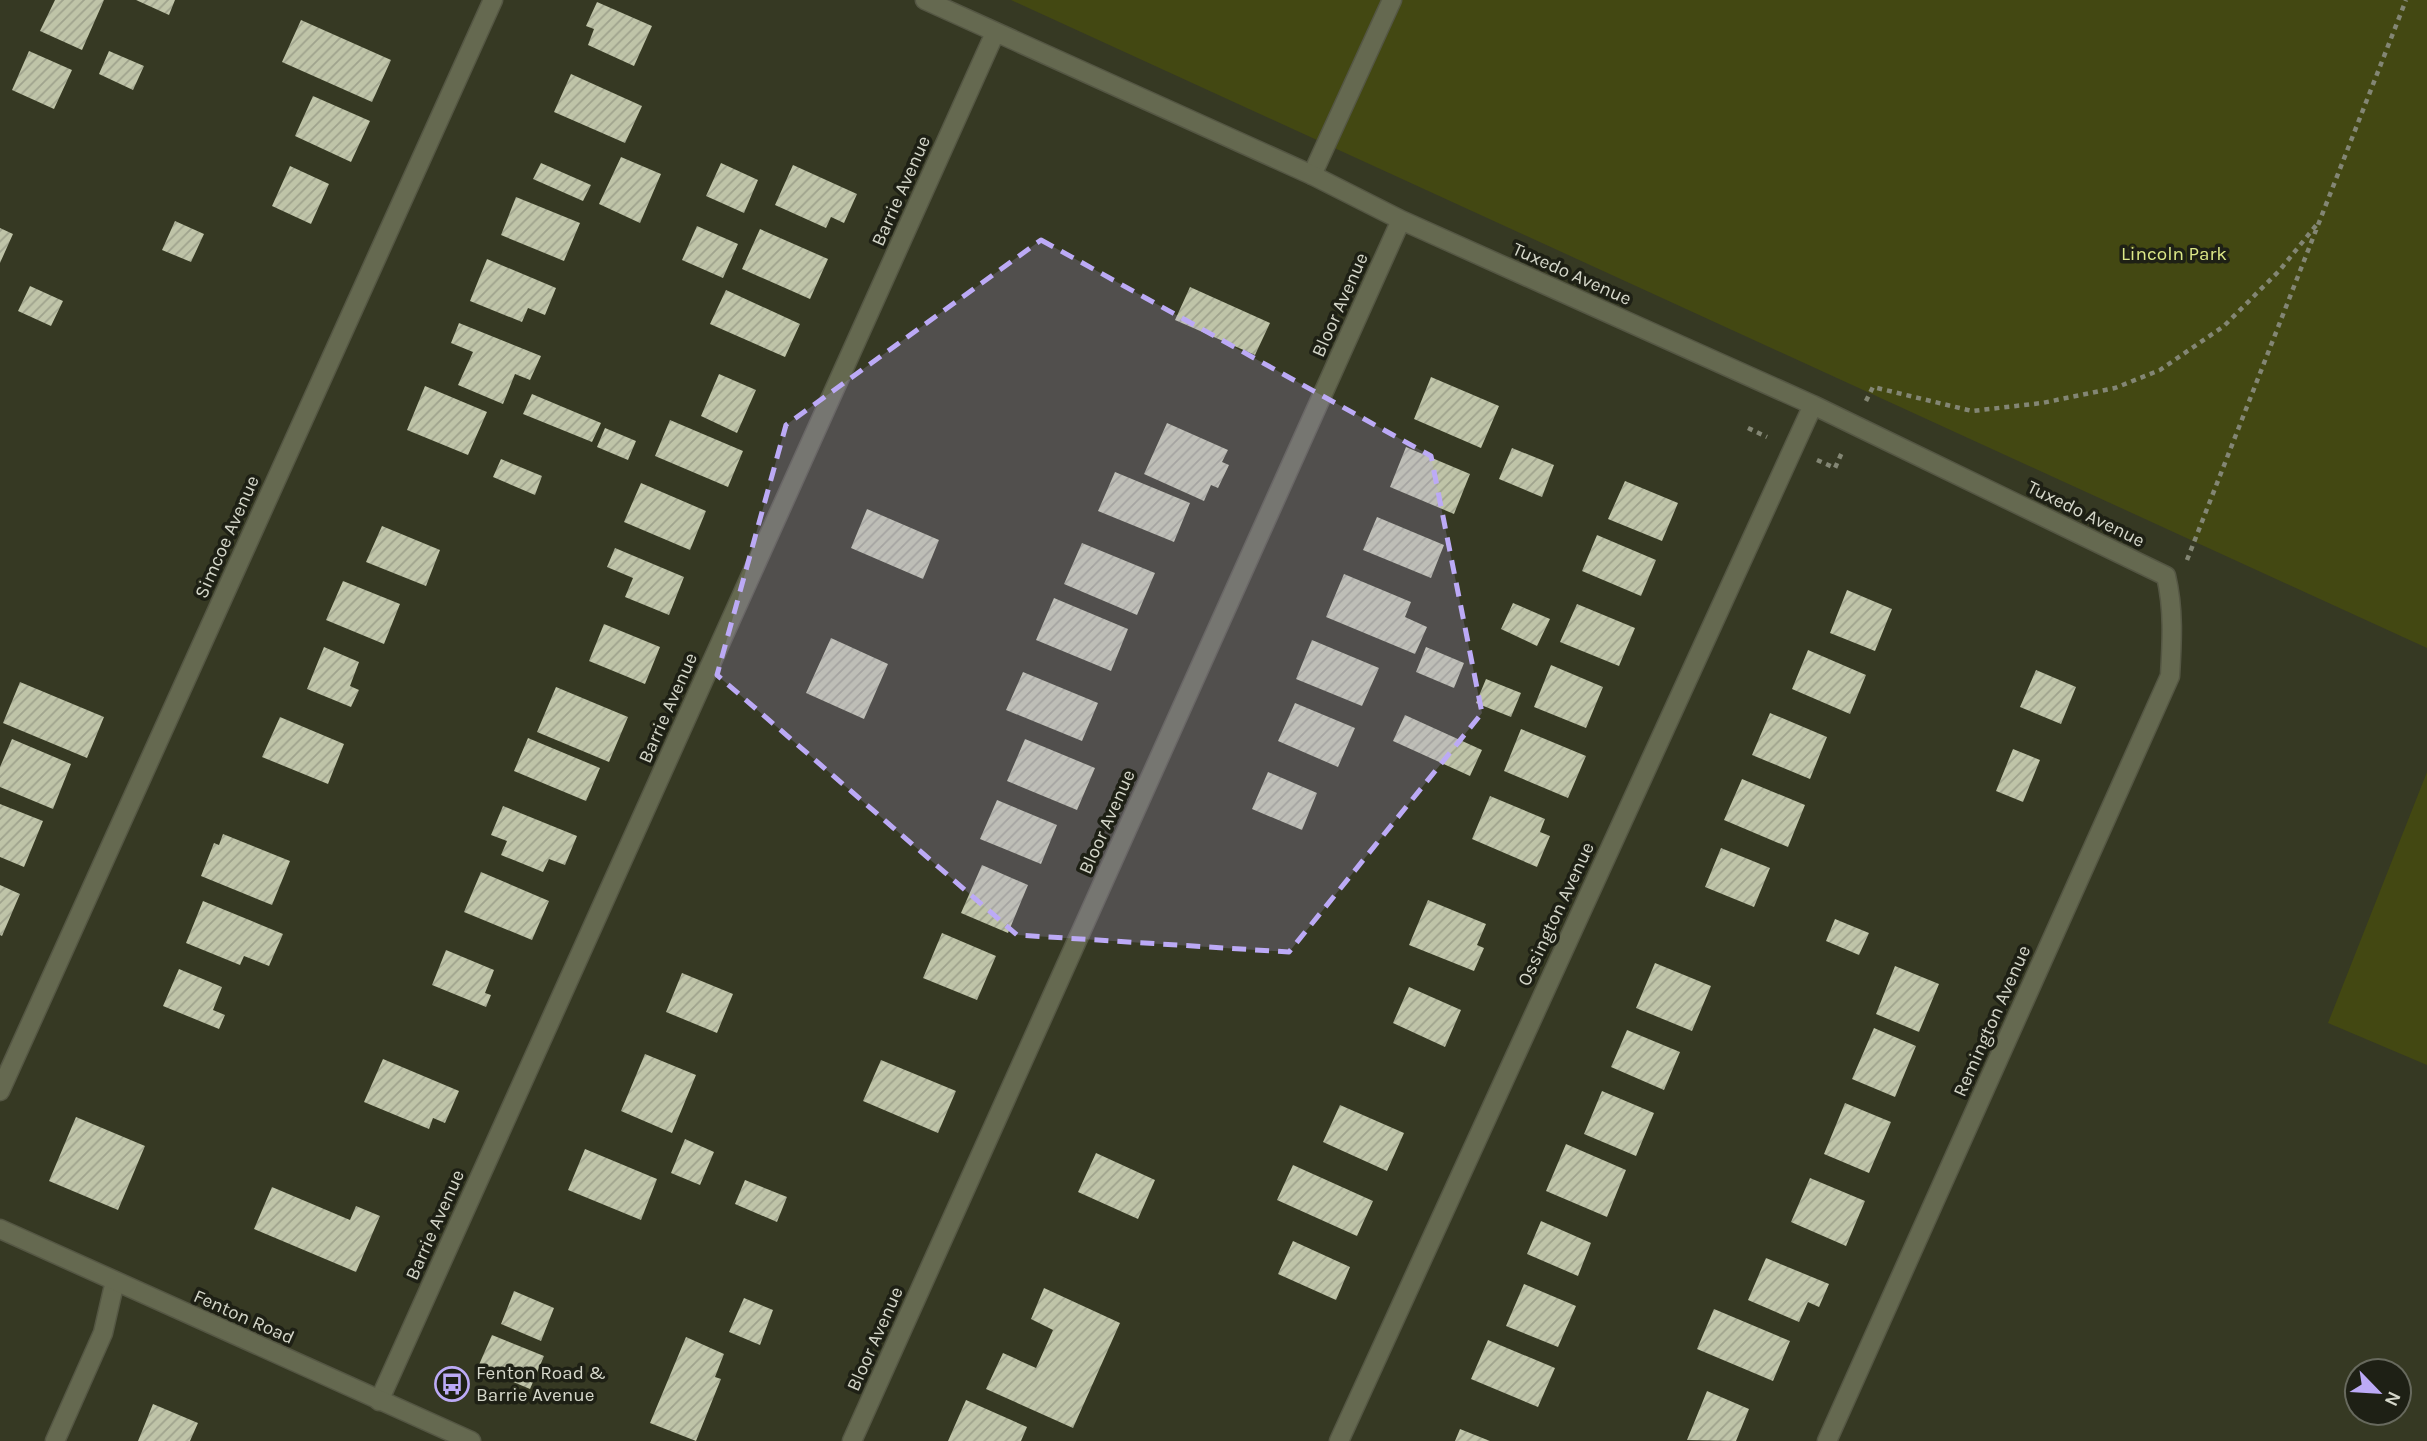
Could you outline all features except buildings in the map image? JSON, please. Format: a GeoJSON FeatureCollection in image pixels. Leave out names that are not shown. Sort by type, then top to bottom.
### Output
{"type":"FeatureCollection","features":[{"type":"Feature","properties":{"kind":"street","name":"Simcoe Avenue"},"geometry":{"type":"LineString","coordinates":[[0,1091],[493,0]]}},
{"type":"Feature","properties":{"kind":"street","name":"Tuxedo Avenue"},"geometry":{"type":"LineString","coordinates":[[925,0],[1312,175],[1401,220],[1813,405],[2166,576]]}},
{"type":"Feature","properties":{"kind":"street"},"geometry":{"type":"LineString","coordinates":[[1312,175],[1392,0]]}},
{"type":"Feature","properties":{"kind":"street","name":"Barrie Avenue"},"geometry":{"type":"LineString","coordinates":[[379,1401],[995,33]]}},
{"type":"Feature","properties":{"kind":"street","name":"Bloor Avenue"},"geometry":{"type":"LineString","coordinates":[[852,1441],[1401,220]]}},
{"type":"Feature","properties":{"kind":"street","name":"Ossington Avenue"},"geometry":{"type":"LineString","coordinates":[[1339,1441],[1813,405]]}},
{"type":"Feature","properties":{"kind":"street","name":"Remington Avenue"},"geometry":{"type":"LineString","coordinates":[[1827,1441],[2170,676],[2173,637],[2166,576]]}},
{"type":"Feature","properties":{"kind":"street","name":"Fenton Road"},"geometry":{"type":"LineString","coordinates":[[0,1228],[471,1441]]}},
{"type":"Feature","properties":{"kind":"street"},"geometry":{"type":"LineString","coordinates":[[55,1441],[103,1332],[115,1281]]}},
{"type":"Feature","properties":{"kind":"path"},"geometry":{"type":"LineString","coordinates":[[2166,576],[2184,568],[2406,0]]}},
{"type":"Feature","properties":{"kind":"path"},"geometry":{"type":"LineString","coordinates":[[1748,428],[1835,468],[1873,387],[1972,411],[2042,403],[2115,388],[2160,370],[2224,326],[2279,271],[2318,223]]}},
{"type":"Feature","properties":{"kind":"highlighted area"},"geometry":{"type":"Polygon","coordinates":[[[1041,240],[1431,456],[1482,713],[1289,952],[1017,935],[717,675],[786,425],[1041,240]]]}},
{"type":"Feature","properties":{"kind":"green space","name":"Lincoln Park"},"geometry":{"type":"Polygon","coordinates":[[[1011,0],[2427,0],[2427,648],[1011,0]]]}},
{"type":"Feature","properties":{"kind":"green space"},"geometry":{"type":"Polygon","coordinates":[[[2427,772],[2427,1065],[2328,1023],[2427,772]]]}},
{"type":"Feature","properties":{"kind":"place","name":"Fenton Road & Barrie Avenue"},"geometry":{"type":"Point","coordinates":[452,1384]}}]}
